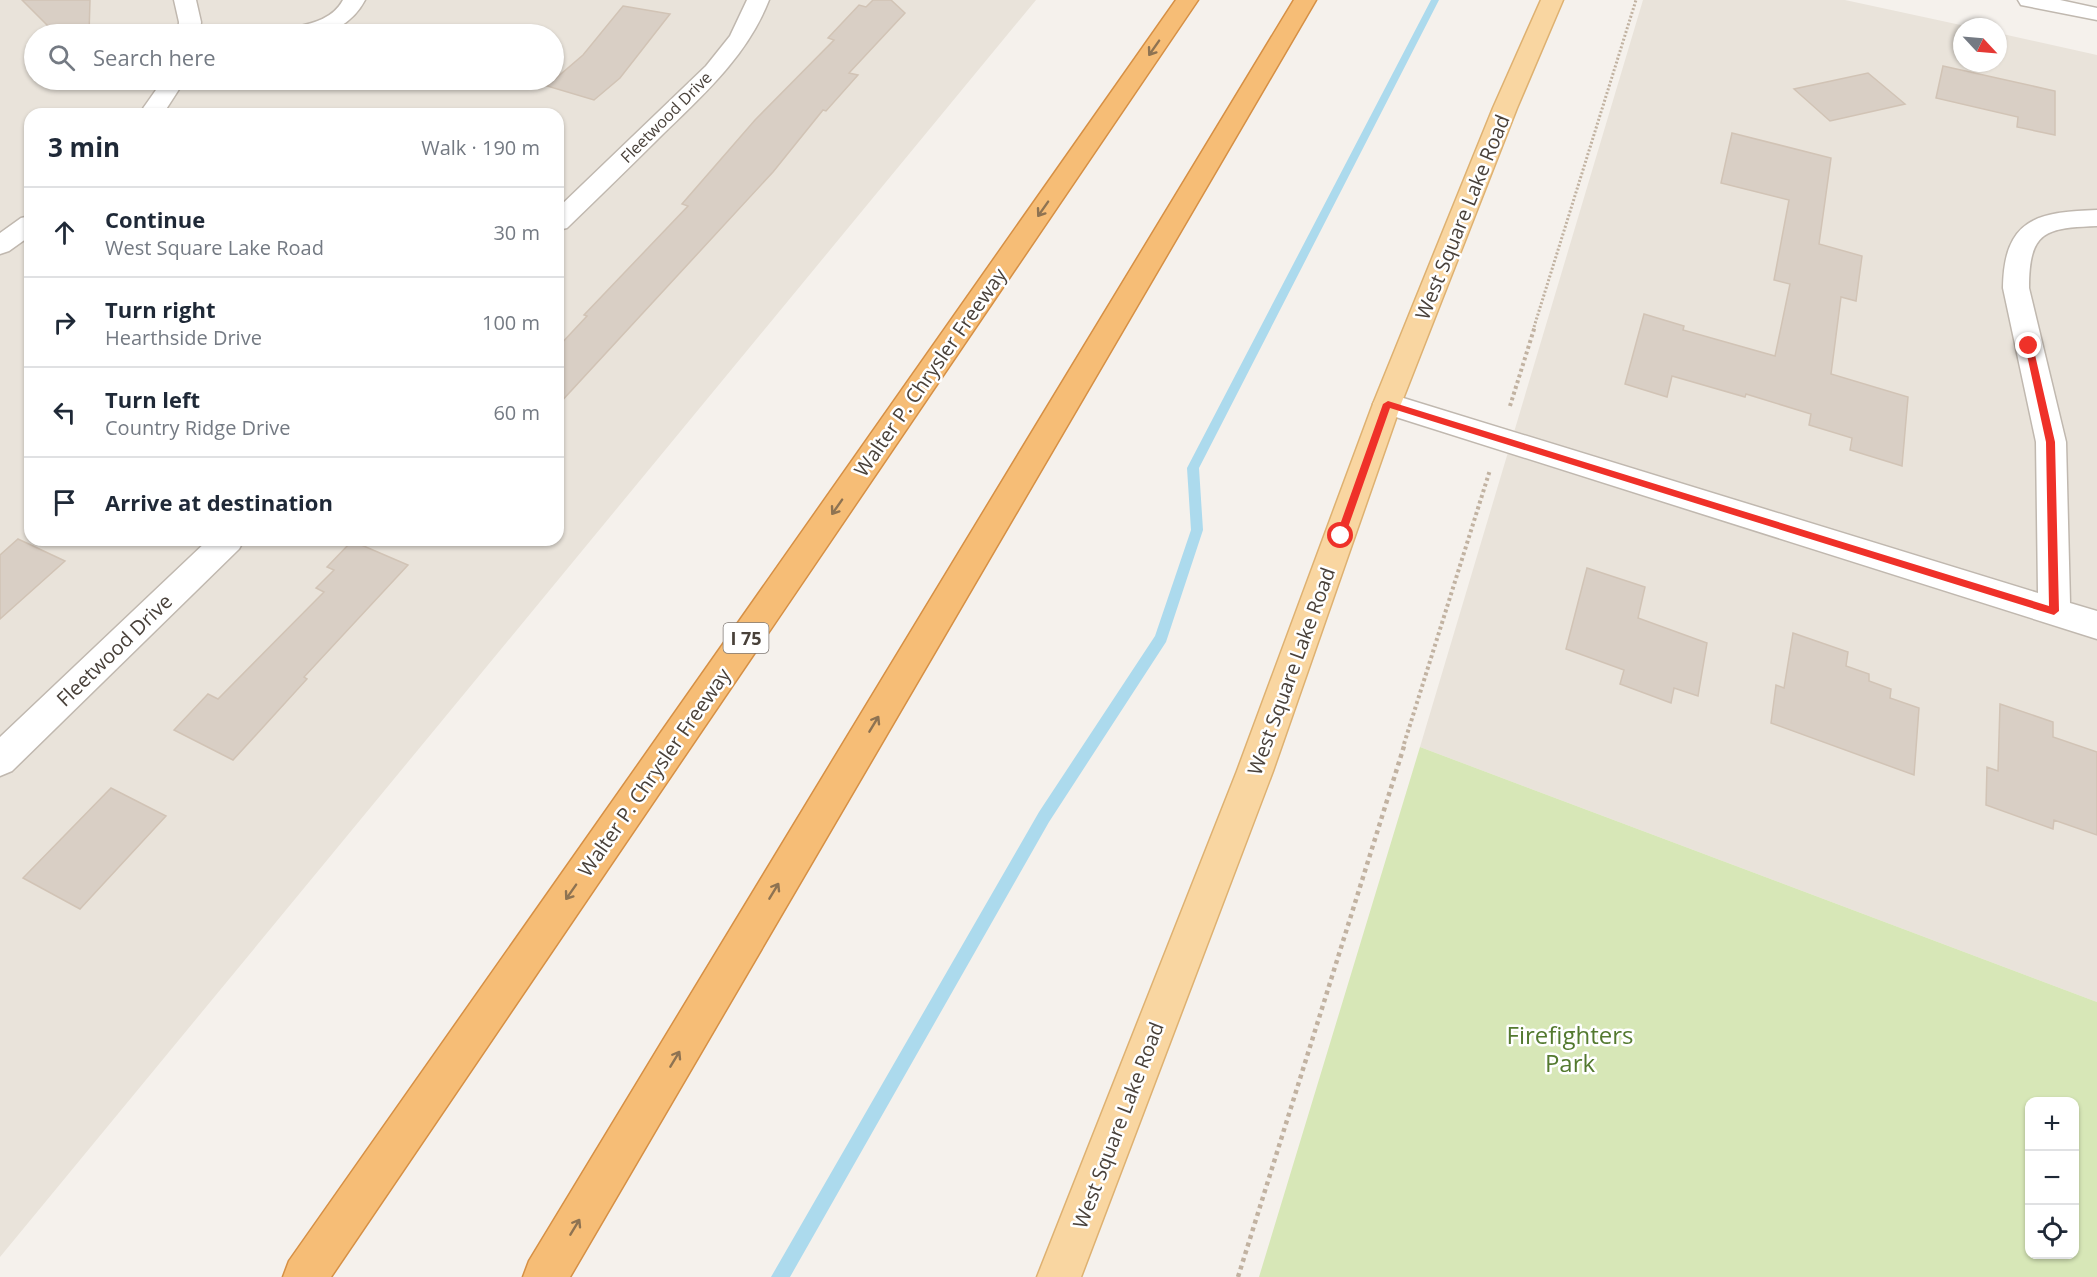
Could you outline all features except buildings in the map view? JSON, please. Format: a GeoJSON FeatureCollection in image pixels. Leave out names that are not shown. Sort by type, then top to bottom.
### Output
{"type":"FeatureCollection","features":[{"type":"Feature","properties":{"kind":"highway","name":"Walter P. Chrysler Freeway"},"geometry":{"type":"LineString","coordinates":[[305,1277],[1187,0]]}},
{"type":"Feature","properties":{"kind":"highway"},"geometry":{"type":"LineString","coordinates":[[545,1277],[1305,0]]}},
{"type":"Feature","properties":{"kind":"main road","name":"West Square Lake Road"},"geometry":{"type":"LineString","coordinates":[[1059,1277],[1255,771],[1388,404],[1501,118],[1552,0]]}},
{"type":"Feature","properties":{"kind":"street"},"geometry":{"type":"LineString","coordinates":[[324,24],[336,20],[347,12],[354,0]]}},
{"type":"Feature","properties":{"kind":"street","name":"Fleetwood Drive"},"geometry":{"type":"LineString","coordinates":[[564,216],[707,78],[741,34],[758,0]]}},
{"type":"Feature","properties":{"kind":"street"},"geometry":{"type":"LineString","coordinates":[[2029,0],[2097,14]]}},
{"type":"Feature","properties":{"kind":"street"},"geometry":{"type":"LineString","coordinates":[[190,24],[192,1]]}},
{"type":"Feature","properties":{"kind":"street"},"geometry":{"type":"LineString","coordinates":[[155,108],[167,90]]}},
{"type":"Feature","properties":{"kind":"street"},"geometry":{"type":"LineString","coordinates":[[2054,611],[2051,442],[2016,288],[2014,265],[2019,247],[2030,233],[2048,223],[2068,219],[2097,219]]}},
{"type":"Feature","properties":{"kind":"street"},"geometry":{"type":"LineString","coordinates":[[0,245],[24,228]]}},
{"type":"Feature","properties":{"kind":"street"},"geometry":{"type":"LineString","coordinates":[[1388,404],[2097,625]]}},
{"type":"Feature","properties":{"kind":"street","name":"Fleetwood Drive"},"geometry":{"type":"LineString","coordinates":[[0,760],[222,546]]}},
{"type":"Feature","properties":{"kind":"path"},"geometry":{"type":"LineString","coordinates":[[1508,413],[1635,0]]}},
{"type":"Feature","properties":{"kind":"path"},"geometry":{"type":"LineString","coordinates":[[1238,1277],[1492,464]]}},
{"type":"Feature","properties":{"kind":"shaded area"},"geometry":{"type":"Polygon","coordinates":[[[0,0],[1036,0],[0,1257],[0,0]]]}},
{"type":"Feature","properties":{"kind":"shaded area"},"geometry":{"type":"Polygon","coordinates":[[[1643,0],[1845,0],[1953,23],[1953,72],[2007,72],[2007,35],[2097,55],[2097,1002],[1420,747],[1643,0]]]}},
{"type":"Feature","properties":{"kind":"green space","name":"Firefighters Park"},"geometry":{"type":"Polygon","coordinates":[[[1420,747],[2097,1002],[2097,1277],[1259,1277],[1420,747]]]}},
{"type":"Feature","properties":{"kind":"waterway"},"geometry":{"type":"LineString","coordinates":[[780,1277],[1044,817],[1161,638],[1197,530],[1193,468],[1435,0]]}},
{"type":"Feature","properties":{"kind":"route"},"geometry":{"type":"LineString","coordinates":[[1341,536],[1388,404],[2054,611],[2051,442],[2029,346]]}}]}
